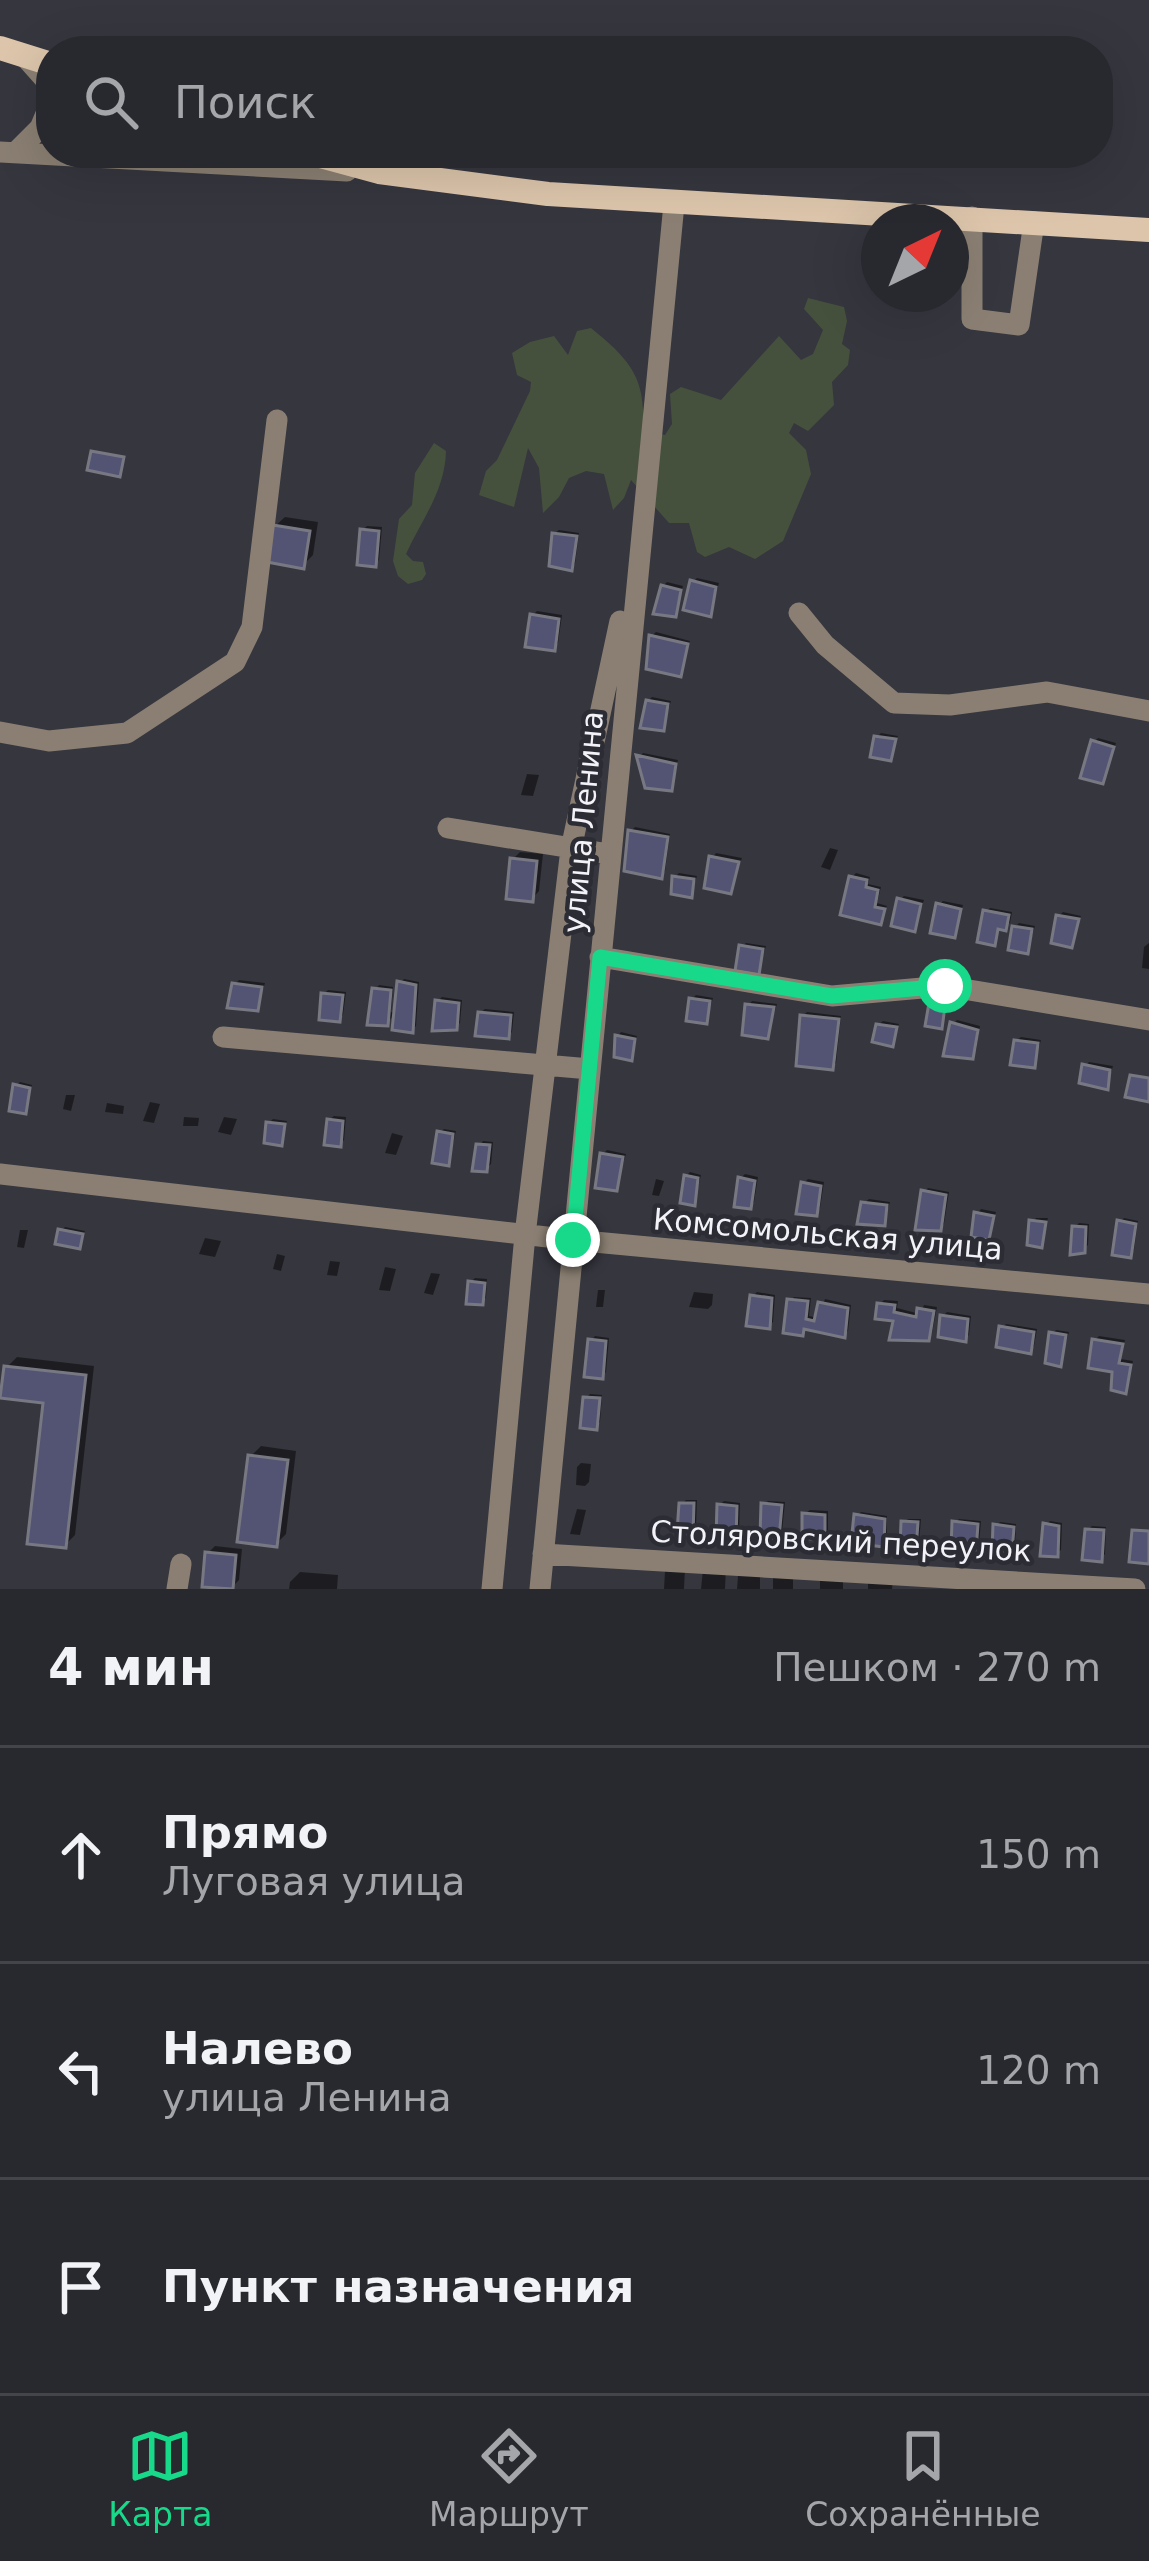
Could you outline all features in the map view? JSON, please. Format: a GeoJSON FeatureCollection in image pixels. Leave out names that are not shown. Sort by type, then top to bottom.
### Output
{"type":"FeatureCollection","features":[{"type":"Feature","properties":{"kind":"main road"},"geometry":{"type":"LineString","coordinates":[[364,168],[548,194],[674,204],[1149,230]]}},
{"type":"Feature","properties":{"kind":"street"},"geometry":{"type":"LineString","coordinates":[[8,152],[36,131]]}},
{"type":"Feature","properties":{"kind":"street"},"geometry":{"type":"LineString","coordinates":[[305,168],[379,172]]}},
{"type":"Feature","properties":{"kind":"street","name":"улица Ленина"},"geometry":{"type":"LineString","coordinates":[[540,1589],[674,204]]}},
{"type":"Feature","properties":{"kind":"street"},"geometry":{"type":"LineString","coordinates":[[972,217],[972,319],[1019,325],[1034,222]]}},
{"type":"Feature","properties":{"kind":"street"},"geometry":{"type":"LineString","coordinates":[[0,732],[49,741],[127,733],[235,662],[252,627],[277,420]]}},
{"type":"Feature","properties":{"kind":"street"},"geometry":{"type":"LineString","coordinates":[[492,1589],[525,1235],[571,849],[642,518]]}},
{"type":"Feature","properties":{"kind":"street"},"geometry":{"type":"LineString","coordinates":[[799,613],[825,645],[894,703],[950,705],[1047,692],[1149,711]]}},
{"type":"Feature","properties":{"kind":"street"},"geometry":{"type":"LineString","coordinates":[[448,828],[609,854]]}},
{"type":"Feature","properties":{"kind":"street"},"geometry":{"type":"LineString","coordinates":[[600,957],[832,996],[945,986],[1149,1020]]}},
{"type":"Feature","properties":{"kind":"street"},"geometry":{"type":"LineString","coordinates":[[223,1036],[590,1069]]}},
{"type":"Feature","properties":{"kind":"street","name":"Комсомольская улица"},"geometry":{"type":"LineString","coordinates":[[0,1174],[525,1235],[1149,1294]]}},
{"type":"Feature","properties":{"kind":"street","name":"Столяровский переулок"},"geometry":{"type":"LineString","coordinates":[[543,1554],[1135,1589]]}},
{"type":"Feature","properties":{"kind":"street"},"geometry":{"type":"LineString","coordinates":[[178,1589],[181,1564]]}},
{"type":"Feature","properties":{"kind":"green space"},"geometry":{"type":"Polygon","coordinates":[[[808,298],[844,307],[847,321],[842,344],[850,350],[848,365],[832,382],[834,405],[808,431],[794,423],[789,433],[806,450],[811,474],[783,541],[755,559],[729,547],[705,557],[697,552],[689,523],[669,523],[631,480],[613,510],[604,474],[586,471],[569,478],[543,513],[539,468],[528,448],[514,507],[479,495],[486,471],[497,460],[530,391],[531,382],[517,375],[512,353],[530,342],[554,336],[568,355],[577,331],[591,328],[633,371],[642,396],[643,430],[665,435],[672,424],[670,394],[681,387],[721,400],[779,336],[801,360],[813,354],[823,330],[804,309],[808,298]]]}},
{"type":"Feature","properties":{"kind":"green space"},"geometry":{"type":"Polygon","coordinates":[[[434,443],[446,451],[442,479],[406,554],[423,562],[426,574],[408,584],[398,576],[393,561],[399,519],[412,505],[415,473],[434,443]]]}},
{"type":"Feature","properties":{"kind":"building"},"geometry":{"type":"Polygon","coordinates":[[[91,451],[124,457],[120,477],[87,470],[91,451]]]}},
{"type":"Feature","properties":{"kind":"building"},"geometry":{"type":"Polygon","coordinates":[[[273,525],[310,531],[304,569],[267,562],[273,525]]]}},
{"type":"Feature","properties":{"kind":"building"},"geometry":{"type":"Polygon","coordinates":[[[360,529],[379,531],[376,567],[357,565],[360,529]]]}},
{"type":"Feature","properties":{"kind":"building"},"geometry":{"type":"Polygon","coordinates":[[[552,533],[577,536],[572,571],[549,566],[552,533]]]}},
{"type":"Feature","properties":{"kind":"building"},"geometry":{"type":"Polygon","coordinates":[[[690,580],[716,587],[711,617],[683,610],[690,580]]]}},
{"type":"Feature","properties":{"kind":"building"},"geometry":{"type":"Polygon","coordinates":[[[661,585],[681,590],[676,617],[653,614],[661,585]]]}},
{"type":"Feature","properties":{"kind":"building"},"geometry":{"type":"Polygon","coordinates":[[[530,614],[559,619],[555,651],[525,647],[530,614]]]}},
{"type":"Feature","properties":{"kind":"building"},"geometry":{"type":"Polygon","coordinates":[[[649,635],[688,644],[681,677],[646,669],[649,635]]]}},
{"type":"Feature","properties":{"kind":"building"},"geometry":{"type":"Polygon","coordinates":[[[646,700],[668,704],[664,731],[640,728],[646,700]]]}},
{"type":"Feature","properties":{"kind":"building"},"geometry":{"type":"Polygon","coordinates":[[[874,736],[896,739],[891,761],[870,757],[874,736]]]}},
{"type":"Feature","properties":{"kind":"building"},"geometry":{"type":"Polygon","coordinates":[[[1091,740],[1114,747],[1103,784],[1080,778],[1091,740]]]}},
{"type":"Feature","properties":{"kind":"building"},"geometry":{"type":"Polygon","coordinates":[[[636,755],[676,764],[672,791],[645,788],[636,755]]]}},
{"type":"Feature","properties":{"kind":"building"},"geometry":{"type":"Polygon","coordinates":[[[628,830],[668,837],[662,879],[624,871],[628,830]]]}},
{"type":"Feature","properties":{"kind":"building"},"geometry":{"type":"Polygon","coordinates":[[[709,856],[739,862],[731,894],[704,888],[709,856]]]}},
{"type":"Feature","properties":{"kind":"building"},"geometry":{"type":"Polygon","coordinates":[[[510,858],[537,861],[533,902],[506,899],[510,858]]]}},
{"type":"Feature","properties":{"kind":"building"},"geometry":{"type":"Polygon","coordinates":[[[672,876],[694,879],[692,898],[671,894],[672,876]]]}},
{"type":"Feature","properties":{"kind":"building"},"geometry":{"type":"Polygon","coordinates":[[[849,876],[867,880],[866,887],[878,890],[875,907],[885,909],[881,925],[840,915],[849,876]]]}},
{"type":"Feature","properties":{"kind":"building"},"geometry":{"type":"Polygon","coordinates":[[[897,898],[921,904],[915,932],[891,926],[897,898]]]}},
{"type":"Feature","properties":{"kind":"building"},"geometry":{"type":"Polygon","coordinates":[[[936,903],[961,909],[955,938],[930,933],[936,903]]]}},
{"type":"Feature","properties":{"kind":"building"},"geometry":{"type":"Polygon","coordinates":[[[983,910],[1009,915],[1006,931],[998,929],[995,946],[977,942],[983,910]]]}},
{"type":"Feature","properties":{"kind":"building"},"geometry":{"type":"Polygon","coordinates":[[[1056,915],[1079,919],[1072,948],[1051,943],[1056,915]]]}},
{"type":"Feature","properties":{"kind":"building"},"geometry":{"type":"Polygon","coordinates":[[[1012,926],[1032,929],[1028,954],[1008,950],[1012,926]]]}},
{"type":"Feature","properties":{"kind":"building"},"geometry":{"type":"Polygon","coordinates":[[[739,945],[763,949],[759,975],[735,971],[739,945]]]}},
{"type":"Feature","properties":{"kind":"building"},"geometry":{"type":"Polygon","coordinates":[[[397,981],[416,985],[413,1033],[392,1030],[397,981]]]}},
{"type":"Feature","properties":{"kind":"building"},"geometry":{"type":"Polygon","coordinates":[[[232,983],[262,987],[258,1011],[227,1008],[232,983]]]}},
{"type":"Feature","properties":{"kind":"building"},"geometry":{"type":"Polygon","coordinates":[[[372,988],[391,990],[388,1026],[367,1025],[372,988]]]}},
{"type":"Feature","properties":{"kind":"building"},"geometry":{"type":"Polygon","coordinates":[[[321,993],[343,995],[340,1022],[319,1020],[321,993]]]}},
{"type":"Feature","properties":{"kind":"building"},"geometry":{"type":"Polygon","coordinates":[[[689,998],[710,1001],[707,1024],[686,1021],[689,998]]]}},
{"type":"Feature","properties":{"kind":"building"},"geometry":{"type":"Polygon","coordinates":[[[435,1000],[459,1003],[457,1030],[432,1031],[435,1000]]]}},
{"type":"Feature","properties":{"kind":"building"},"geometry":{"type":"Polygon","coordinates":[[[929,1003],[945,1006],[942,1029],[925,1026],[929,1003]]]}},
{"type":"Feature","properties":{"kind":"building"},"geometry":{"type":"Polygon","coordinates":[[[745,1004],[774,1007],[768,1039],[742,1035],[745,1004]]]}},
{"type":"Feature","properties":{"kind":"building"},"geometry":{"type":"Polygon","coordinates":[[[478,1012],[511,1015],[509,1039],[475,1036],[478,1012]]]}},
{"type":"Feature","properties":{"kind":"building"},"geometry":{"type":"Polygon","coordinates":[[[800,1015],[839,1019],[833,1070],[796,1066],[800,1015]]]}},
{"type":"Feature","properties":{"kind":"building"},"geometry":{"type":"Polygon","coordinates":[[[950,1022],[978,1030],[973,1059],[943,1056],[950,1022]]]}},
{"type":"Feature","properties":{"kind":"building"},"geometry":{"type":"Polygon","coordinates":[[[876,1024],[897,1027],[893,1047],[872,1042],[876,1024]]]}},
{"type":"Feature","properties":{"kind":"building"},"geometry":{"type":"Polygon","coordinates":[[[615,1035],[635,1039],[632,1061],[614,1057],[615,1035]]]}},
{"type":"Feature","properties":{"kind":"building"},"geometry":{"type":"Polygon","coordinates":[[[1014,1040],[1038,1043],[1035,1068],[1010,1065],[1014,1040]]]}},
{"type":"Feature","properties":{"kind":"building"},"geometry":{"type":"Polygon","coordinates":[[[1082,1064],[1110,1070],[1108,1090],[1079,1083],[1082,1064]]]}},
{"type":"Feature","properties":{"kind":"building"},"geometry":{"type":"Polygon","coordinates":[[[1130,1075],[1149,1078],[1149,1102],[1125,1097],[1130,1075]]]}},
{"type":"Feature","properties":{"kind":"building"},"geometry":{"type":"Polygon","coordinates":[[[13,1084],[30,1088],[26,1114],[9,1111],[13,1084]]]}},
{"type":"Feature","properties":{"kind":"building"},"geometry":{"type":"Polygon","coordinates":[[[327,1119],[343,1121],[341,1147],[324,1145],[327,1119]]]}},
{"type":"Feature","properties":{"kind":"building"},"geometry":{"type":"Polygon","coordinates":[[[266,1122],[285,1124],[282,1146],[264,1143],[266,1122]]]}},
{"type":"Feature","properties":{"kind":"building"},"geometry":{"type":"Polygon","coordinates":[[[437,1131],[453,1134],[449,1166],[432,1163],[437,1131]]]}},
{"type":"Feature","properties":{"kind":"building"},"geometry":{"type":"Polygon","coordinates":[[[476,1144],[490,1145],[487,1172],[472,1171],[476,1144]]]}},
{"type":"Feature","properties":{"kind":"building"},"geometry":{"type":"Polygon","coordinates":[[[600,1153],[623,1157],[617,1191],[595,1188],[600,1153]]]}},
{"type":"Feature","properties":{"kind":"building"},"geometry":{"type":"Polygon","coordinates":[[[684,1175],[698,1178],[695,1206],[680,1203],[684,1175]]]}},
{"type":"Feature","properties":{"kind":"building"},"geometry":{"type":"Polygon","coordinates":[[[738,1177],[755,1181],[751,1209],[734,1207],[738,1177]]]}},
{"type":"Feature","properties":{"kind":"building"},"geometry":{"type":"Polygon","coordinates":[[[801,1182],[821,1186],[817,1216],[796,1214],[801,1182]]]}},
{"type":"Feature","properties":{"kind":"building"},"geometry":{"type":"Polygon","coordinates":[[[921,1190],[946,1195],[941,1231],[915,1230],[921,1190]]]}},
{"type":"Feature","properties":{"kind":"building"},"geometry":{"type":"Polygon","coordinates":[[[861,1202],[887,1205],[885,1226],[857,1224],[861,1202]]]}},
{"type":"Feature","properties":{"kind":"building"},"geometry":{"type":"Polygon","coordinates":[[[974,1212],[994,1216],[989,1240],[971,1237],[974,1212]]]}},
{"type":"Feature","properties":{"kind":"building"},"geometry":{"type":"Polygon","coordinates":[[[1029,1220],[1046,1222],[1042,1248],[1027,1245],[1029,1220]]]}},
{"type":"Feature","properties":{"kind":"building"},"geometry":{"type":"Polygon","coordinates":[[[1117,1220],[1136,1224],[1131,1258],[1112,1255],[1117,1220]]]}},
{"type":"Feature","properties":{"kind":"building"},"geometry":{"type":"Polygon","coordinates":[[[1072,1226],[1086,1227],[1085,1253],[1070,1255],[1072,1226]]]}},
{"type":"Feature","properties":{"kind":"building"},"geometry":{"type":"Polygon","coordinates":[[[58,1229],[83,1234],[80,1249],[55,1244],[58,1229]]]}},
{"type":"Feature","properties":{"kind":"building"},"geometry":{"type":"Polygon","coordinates":[[[468,1281],[485,1283],[483,1305],[466,1304],[468,1281]]]}},
{"type":"Feature","properties":{"kind":"building"},"geometry":{"type":"Polygon","coordinates":[[[750,1295],[772,1298],[770,1329],[746,1326],[750,1295]]]}},
{"type":"Feature","properties":{"kind":"building"},"geometry":{"type":"Polygon","coordinates":[[[787,1299],[808,1301],[806,1319],[814,1321],[818,1302],[848,1308],[845,1338],[804,1329],[803,1336],[783,1333],[787,1299]]]}},
{"type":"Feature","properties":{"kind":"building"},"geometry":{"type":"Polygon","coordinates":[[[877,1303],[895,1305],[894,1312],[916,1317],[917,1308],[934,1311],[929,1341],[889,1340],[893,1321],[875,1319],[877,1303]]]}},
{"type":"Feature","properties":{"kind":"building"},"geometry":{"type":"Polygon","coordinates":[[[940,1315],[968,1319],[966,1342],[938,1337],[940,1315]]]}},
{"type":"Feature","properties":{"kind":"building"},"geometry":{"type":"Polygon","coordinates":[[[999,1326],[1034,1332],[1031,1354],[996,1347],[999,1326]]]}},
{"type":"Feature","properties":{"kind":"building"},"geometry":{"type":"Polygon","coordinates":[[[1049,1332],[1066,1335],[1061,1367],[1045,1363],[1049,1332]]]}},
{"type":"Feature","properties":{"kind":"building"},"geometry":{"type":"Polygon","coordinates":[[[588,1339],[606,1341],[603,1379],[584,1377],[588,1339]]]}},
{"type":"Feature","properties":{"kind":"building"},"geometry":{"type":"Polygon","coordinates":[[[1092,1339],[1123,1344],[1119,1363],[1131,1365],[1126,1394],[1111,1390],[1112,1372],[1088,1368],[1092,1339]]]}},
{"type":"Feature","properties":{"kind":"building"},"geometry":{"type":"Polygon","coordinates":[[[4,1366],[86,1375],[66,1548],[27,1544],[43,1403],[0,1398],[4,1366]]]}},
{"type":"Feature","properties":{"kind":"building"},"geometry":{"type":"Polygon","coordinates":[[[583,1397],[600,1398],[597,1430],[580,1428],[583,1397]]]}},
{"type":"Feature","properties":{"kind":"building"},"geometry":{"type":"Polygon","coordinates":[[[248,1455],[288,1460],[277,1547],[237,1542],[248,1455]]]}},
{"type":"Feature","properties":{"kind":"building"},"geometry":{"type":"Polygon","coordinates":[[[679,1503],[694,1503],[693,1535],[677,1533],[679,1503]]]}},
{"type":"Feature","properties":{"kind":"building"},"geometry":{"type":"Polygon","coordinates":[[[761,1503],[782,1505],[779,1539],[760,1537],[761,1503]]]}},
{"type":"Feature","properties":{"kind":"building"},"geometry":{"type":"Polygon","coordinates":[[[717,1504],[737,1506],[736,1539],[716,1539],[717,1504]]]}},
{"type":"Feature","properties":{"kind":"building"},"geometry":{"type":"Polygon","coordinates":[[[802,1513],[825,1515],[825,1540],[802,1538],[802,1513]]]}},
{"type":"Feature","properties":{"kind":"building"},"geometry":{"type":"Polygon","coordinates":[[[854,1514],[885,1519],[884,1547],[851,1543],[854,1514]]]}},
{"type":"Feature","properties":{"kind":"building"},"geometry":{"type":"Polygon","coordinates":[[[901,1521],[918,1522],[916,1550],[900,1549],[901,1521]]]}},
{"type":"Feature","properties":{"kind":"building"},"geometry":{"type":"Polygon","coordinates":[[[952,1521],[978,1524],[976,1552],[951,1550],[952,1521]]]}},
{"type":"Feature","properties":{"kind":"building"},"geometry":{"type":"Polygon","coordinates":[[[1043,1523],[1059,1526],[1058,1557],[1040,1556],[1043,1523]]]}},
{"type":"Feature","properties":{"kind":"building"},"geometry":{"type":"Polygon","coordinates":[[[993,1524],[1014,1527],[1012,1553],[992,1552],[993,1524]]]}},
{"type":"Feature","properties":{"kind":"building"},"geometry":{"type":"Polygon","coordinates":[[[1085,1529],[1104,1530],[1102,1562],[1082,1560],[1085,1529]]]}},
{"type":"Feature","properties":{"kind":"building"},"geometry":{"type":"Polygon","coordinates":[[[1132,1530],[1149,1531],[1149,1564],[1129,1562],[1132,1530]]]}},
{"type":"Feature","properties":{"kind":"building"},"geometry":{"type":"Polygon","coordinates":[[[205,1552],[236,1555],[233,1589],[202,1587],[205,1552]]]}},
{"type":"Feature","properties":{"kind":"route"},"geometry":{"type":"LineString","coordinates":[[573,1240],[600,957],[832,996],[945,986]]}}]}
